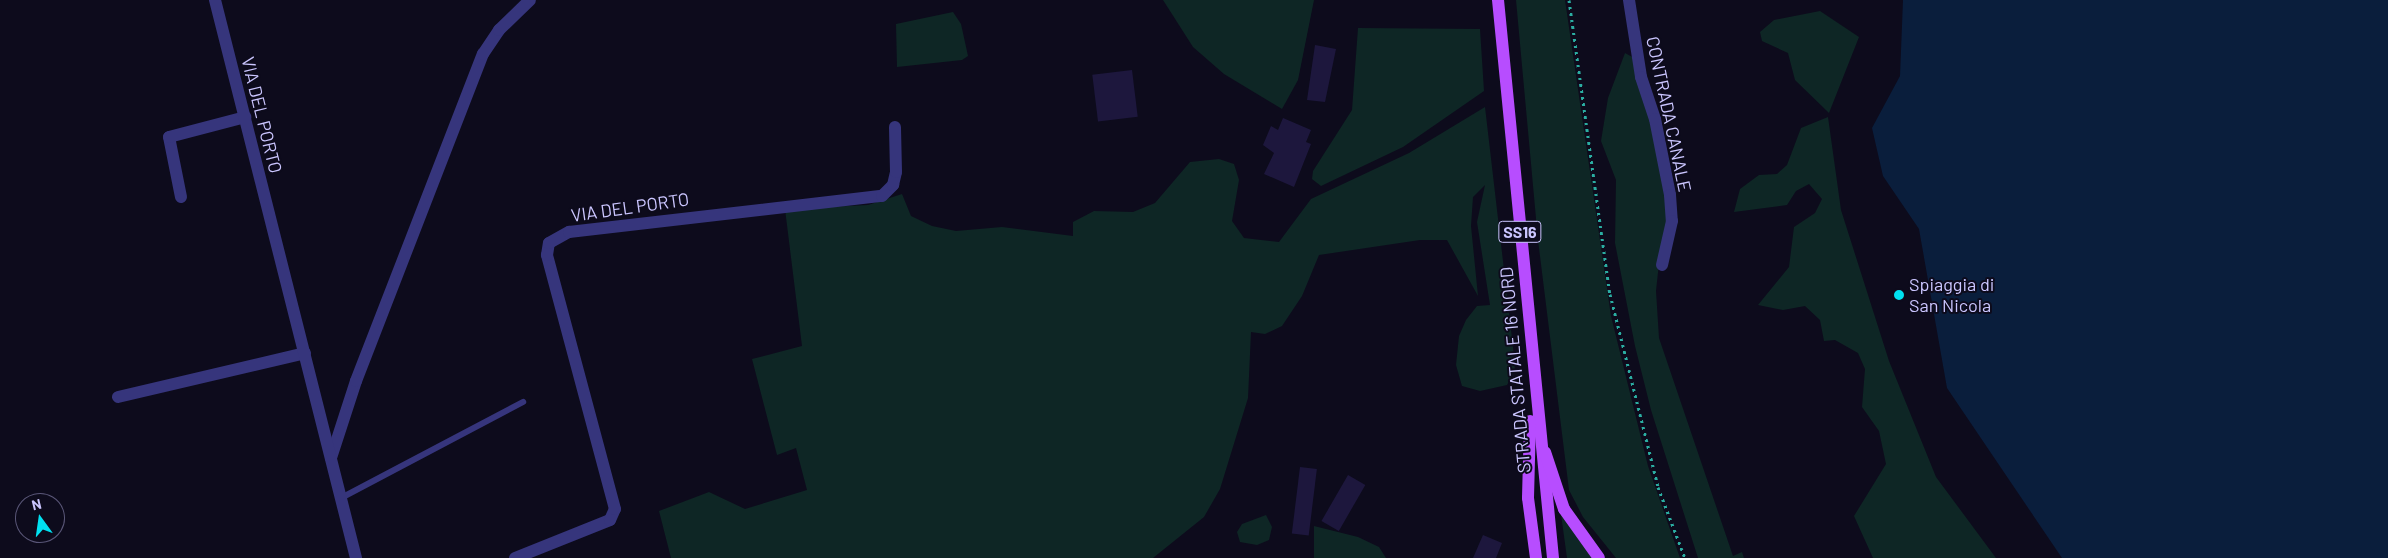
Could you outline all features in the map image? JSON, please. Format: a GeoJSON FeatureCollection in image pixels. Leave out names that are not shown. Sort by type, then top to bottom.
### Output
{"type":"FeatureCollection","features":[{"type":"Feature","properties":{"kind":"main road","name":"STRADA STATALE 16 NORD"},"geometry":{"type":"LineString","coordinates":[[1498,0],[1538,431],[1553,558]]}},
{"type":"Feature","properties":{"kind":"main road"},"geometry":{"type":"LineString","coordinates":[[1532,361],[1528,498],[1536,558]]}},
{"type":"Feature","properties":{"kind":"main road"},"geometry":{"type":"LineString","coordinates":[[1538,431],[1564,509],[1599,558]]}},
{"type":"Feature","properties":{"kind":"street","name":"VIA DEL PORTO"},"geometry":{"type":"LineString","coordinates":[[215,0],[356,558]]}},
{"type":"Feature","properties":{"kind":"street"},"geometry":{"type":"LineString","coordinates":[[331,458],[356,381],[483,54],[499,30],[530,0]]}},
{"type":"Feature","properties":{"kind":"street","name":"CONTRADA CANALE"},"geometry":{"type":"LineString","coordinates":[[1629,0],[1641,77],[1655,119],[1670,195],[1672,221],[1662,265]]}},
{"type":"Feature","properties":{"kind":"street"},"geometry":{"type":"LineString","coordinates":[[181,197],[169,136],[245,117]]}},
{"type":"Feature","properties":{"kind":"street","name":"VIA DEL PORTO"},"geometry":{"type":"LineString","coordinates":[[515,558],[610,520],[615,509],[547,255],[549,243],[570,232],[882,196],[893,185],[896,172],[895,127]]}},
{"type":"Feature","properties":{"kind":"street"},"geometry":{"type":"LineString","coordinates":[[118,397],[304,353]]}},
{"type":"Feature","properties":{"kind":"lane"},"geometry":{"type":"LineString","coordinates":[[341,498],[523,402]]}},
{"type":"Feature","properties":{"kind":"path"},"geometry":{"type":"LineString","coordinates":[[1570,0],[1610,294],[1658,487],[1685,558]]}},
{"type":"Feature","properties":{"kind":"green space"},"geometry":{"type":"Polygon","coordinates":[[[1163,0],[1314,0],[1298,80],[1282,109],[1224,74],[1193,47],[1163,0]]]}},
{"type":"Feature","properties":{"kind":"green space"},"geometry":{"type":"Polygon","coordinates":[[[1516,0],[1565,0],[1611,316],[1648,466],[1680,558],[1616,558],[1583,517],[1569,490],[1538,240],[1516,0]]]}},
{"type":"Feature","properties":{"kind":"green space"},"geometry":{"type":"Polygon","coordinates":[[[1820,11],[1859,37],[1829,113],[1795,80],[1788,53],[1762,41],[1760,32],[1774,20],[1820,11]]]}},
{"type":"Feature","properties":{"kind":"green space"},"geometry":{"type":"Polygon","coordinates":[[[953,12],[961,24],[968,56],[962,60],[897,67],[896,24],[953,12]]]}},
{"type":"Feature","properties":{"kind":"green space"},"geometry":{"type":"Polygon","coordinates":[[[1358,28],[1480,29],[1484,91],[1403,147],[1321,186],[1312,179],[1313,171],[1352,110],[1358,28]]]}},
{"type":"Feature","properties":{"kind":"green space"},"geometry":{"type":"Polygon","coordinates":[[[1625,53],[1634,58],[1651,115],[1671,219],[1660,254],[1656,291],[1659,338],[1733,556],[1742,552],[1744,558],[1698,558],[1651,410],[1635,346],[1615,243],[1616,180],[1601,141],[1608,98],[1625,53]]]}},
{"type":"Feature","properties":{"kind":"green space"},"geometry":{"type":"Polygon","coordinates":[[[1485,107],[1515,370],[1507,385],[1480,391],[1462,386],[1456,365],[1459,336],[1466,320],[1477,306],[1490,305],[1477,222],[1485,185],[1473,197],[1471,226],[1478,296],[1447,240],[1420,240],[1319,255],[1302,296],[1282,326],[1265,334],[1251,332],[1248,398],[1220,489],[1204,517],[1153,558],[671,558],[659,511],[709,492],[745,509],[807,490],[796,448],[777,455],[752,359],[802,346],[785,209],[868,205],[902,194],[911,216],[932,226],[956,231],[1002,227],[1073,236],[1073,222],[1094,211],[1133,212],[1155,203],[1190,162],[1219,159],[1234,164],[1239,180],[1232,221],[1244,238],[1279,242],[1311,199],[1409,153],[1485,107]]]}},
{"type":"Feature","properties":{"kind":"green space"},"geometry":{"type":"Polygon","coordinates":[[[1828,117],[1841,210],[1889,361],[1936,477],[1996,558],[1873,558],[1854,516],[1886,464],[1879,431],[1862,407],[1865,369],[1858,353],[1835,340],[1824,341],[1820,320],[1805,306],[1783,310],[1758,305],[1789,267],[1794,227],[1815,213],[1822,199],[1809,184],[1796,191],[1787,205],[1734,212],[1740,189],[1759,175],[1777,174],[1787,165],[1801,128],[1828,117]]]}},
{"type":"Feature","properties":{"kind":"green space"},"geometry":{"type":"Polygon","coordinates":[[[1560,507],[1596,558],[1567,558],[1560,507]]]}},
{"type":"Feature","properties":{"kind":"green space"},"geometry":{"type":"Polygon","coordinates":[[[1266,515],[1272,527],[1269,540],[1257,545],[1240,542],[1237,532],[1242,524],[1266,515]]]}},
{"type":"Feature","properties":{"kind":"green space"},"geometry":{"type":"Polygon","coordinates":[[[1314,526],[1358,537],[1379,547],[1386,558],[1314,558],[1314,526]]]}},
{"type":"Feature","properties":{"kind":"water"},"geometry":{"type":"Polygon","coordinates":[[[1903,0],[2388,0],[2388,558],[2062,558],[1947,388],[1919,229],[1883,176],[1872,128],[1900,76],[1903,0]]]}},
{"type":"Feature","properties":{"kind":"building"},"geometry":{"type":"Polygon","coordinates":[[[1315,45],[1336,49],[1325,102],[1307,100],[1315,45]]]}},
{"type":"Feature","properties":{"kind":"building"},"geometry":{"type":"Polygon","coordinates":[[[1132,70],[1138,117],[1098,122],[1092,75],[1132,70]]]}},
{"type":"Feature","properties":{"kind":"building"},"geometry":{"type":"Polygon","coordinates":[[[1283,118],[1311,130],[1306,142],[1311,144],[1294,187],[1264,174],[1274,153],[1263,145],[1271,126],[1278,130],[1283,118]]]}},
{"type":"Feature","properties":{"kind":"building"},"geometry":{"type":"Polygon","coordinates":[[[1300,467],[1317,469],[1309,536],[1292,534],[1300,467]]]}},
{"type":"Feature","properties":{"kind":"building"},"geometry":{"type":"Polygon","coordinates":[[[1348,475],[1365,485],[1339,531],[1322,521],[1348,475]]]}},
{"type":"Feature","properties":{"kind":"building"},"geometry":{"type":"Polygon","coordinates":[[[1483,535],[1502,543],[1496,558],[1473,558],[1483,535]]]}},
{"type":"Feature","properties":{"kind":"place","name":"Spiaggia di San Nicola"},"geometry":{"type":"Point","coordinates":[1899,295]}}]}
